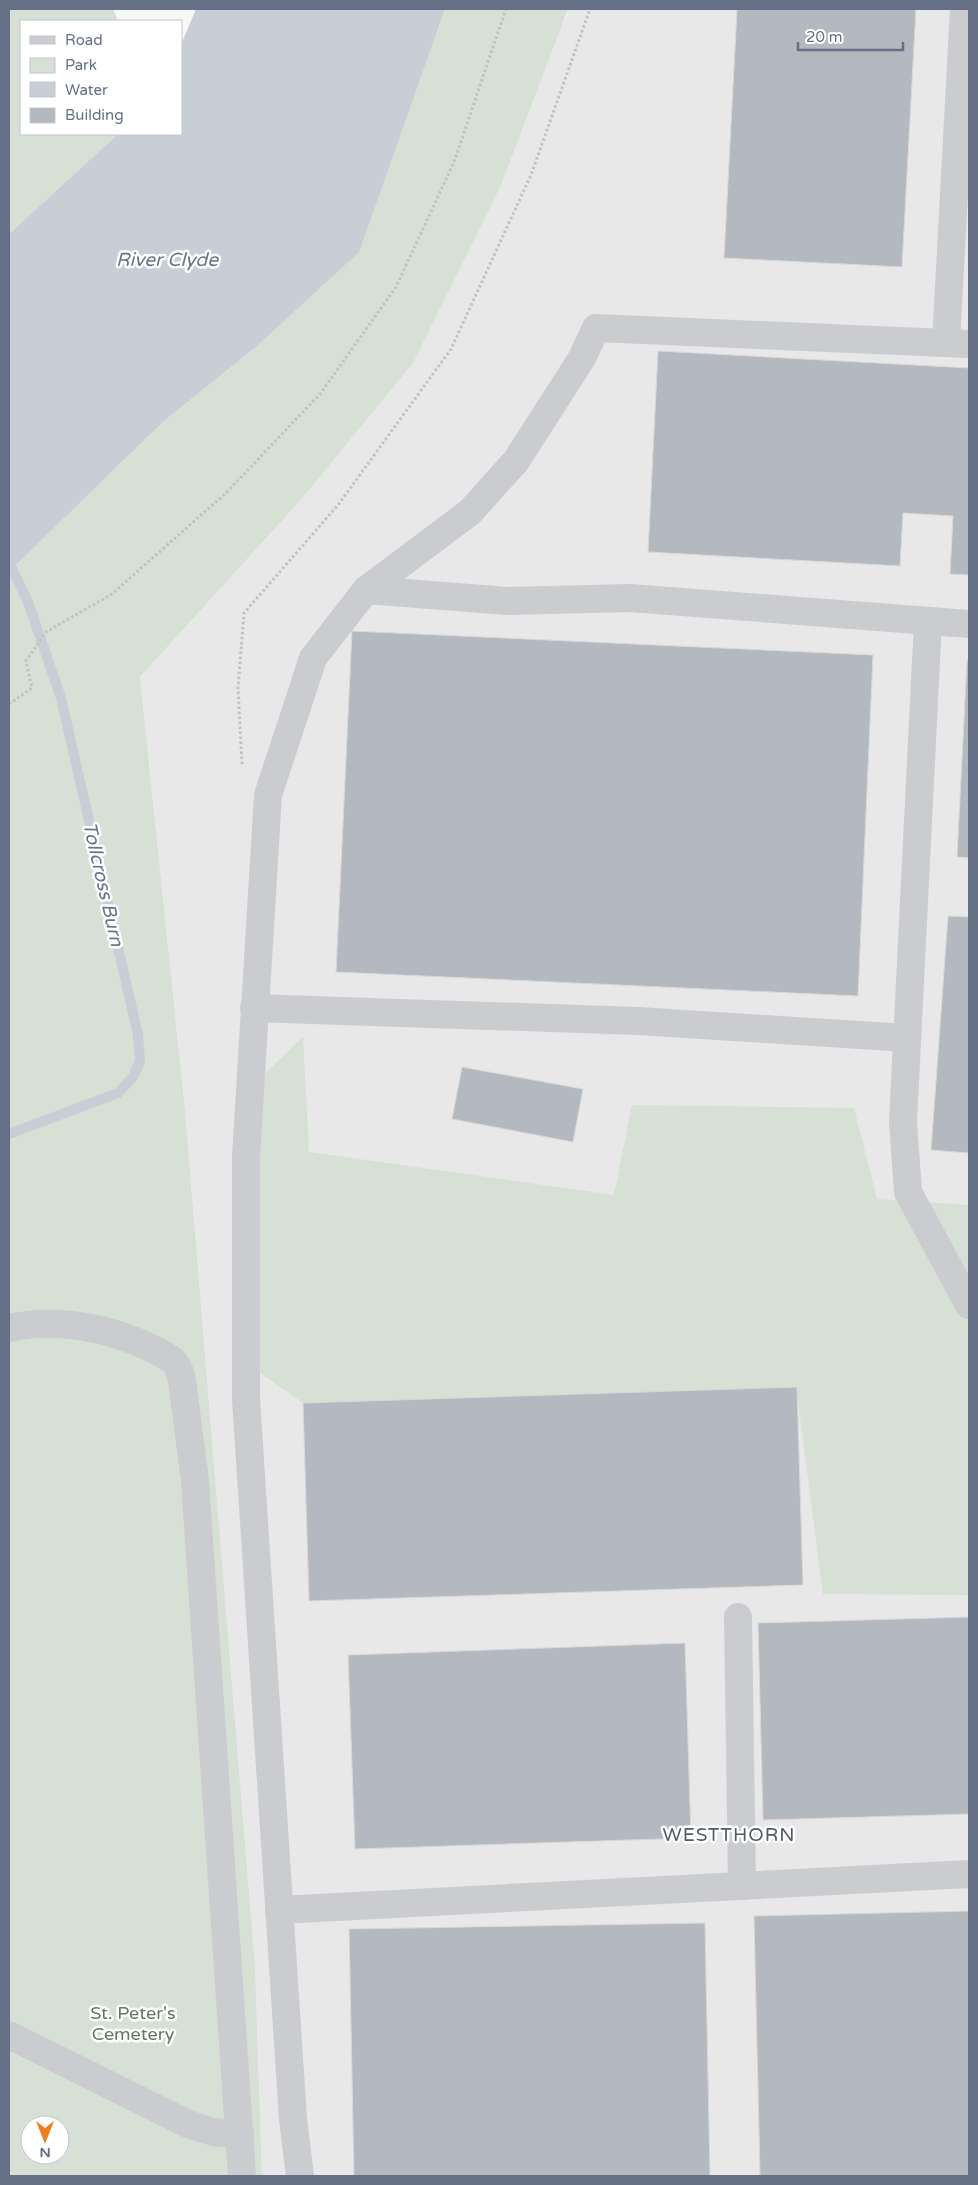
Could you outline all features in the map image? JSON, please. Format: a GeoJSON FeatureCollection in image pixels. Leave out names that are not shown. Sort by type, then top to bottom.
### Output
{"type":"FeatureCollection","features":[{"type":"Feature","properties":{"kind":"lane"},"geometry":{"type":"LineString","coordinates":[[300,2176],[293,2119],[246,1399],[246,1157],[268,795],[313,658],[366,590],[470,512],[516,460],[582,358],[596,328],[957,343],[964,9]]}},
{"type":"Feature","properties":{"kind":"lane"},"geometry":{"type":"LineString","coordinates":[[366,590],[508,602],[630,598],[969,624]]}},
{"type":"Feature","properties":{"kind":"lane"},"geometry":{"type":"LineString","coordinates":[[928,621],[903,1122],[908,1192],[969,1304]]}},
{"type":"Feature","properties":{"kind":"lane"},"geometry":{"type":"LineString","coordinates":[[254,1008],[639,1021],[907,1038]]}},
{"type":"Feature","properties":{"kind":"lane"},"geometry":{"type":"LineString","coordinates":[[9,1328],[32,1325],[62,1325],[118,1335],[146,1346],[170,1359],[178,1367],[182,1380],[195,1481],[242,2176]]}},
{"type":"Feature","properties":{"kind":"lane"},"geometry":{"type":"LineString","coordinates":[[738,1617],[742,1886]]}},
{"type":"Feature","properties":{"kind":"lane"},"geometry":{"type":"LineString","coordinates":[[279,1910],[969,1874]]}},
{"type":"Feature","properties":{"kind":"lane"},"geometry":{"type":"LineString","coordinates":[[9,2035],[188,2124],[213,2132],[240,2134]]}},
{"type":"Feature","properties":{"kind":"path"},"geometry":{"type":"LineString","coordinates":[[9,704],[32,688],[26,661],[46,632],[112,594],[226,493],[320,394],[396,287],[454,162],[506,9]]}},
{"type":"Feature","properties":{"kind":"path"},"geometry":{"type":"LineString","coordinates":[[268,795],[244,786],[238,688],[244,613],[338,505],[451,349],[531,175],[590,9]]}},
{"type":"Feature","properties":{"kind":"shaded area","name":"WESTTHORN"},"geometry":{"type":"Polygon","coordinates":[[[568,9],[969,9],[969,2176],[262,2176],[255,1965],[185,1110],[140,677],[298,503],[567,15],[568,9]]]}},
{"type":"Feature","properties":{"kind":"green space"},"geometry":{"type":"Polygon","coordinates":[[[9,9],[113,9],[118,20],[20,20],[20,135],[117,135],[9,234],[9,9]]]}},
{"type":"Feature","properties":{"kind":"green space","name":"St. Peter's Cemetery"},"geometry":{"type":"Polygon","coordinates":[[[445,9],[568,9],[501,185],[413,363],[298,503],[140,677],[185,1110],[255,1965],[262,2176],[9,2176],[9,575],[13,568],[164,421],[256,347],[358,252],[445,9]]]}},
{"type":"Feature","properties":{"kind":"green space"},"geometry":{"type":"Polygon","coordinates":[[[303,1037],[309,1152],[614,1195],[632,1105],[854,1108],[877,1199],[969,1205],[969,1595],[823,1594],[796,1387],[303,1403],[256,1370],[259,1079],[303,1037]]]}},
{"type":"Feature","properties":{"kind":"water","name":"River Clyde"},"geometry":{"type":"Polygon","coordinates":[[[196,9],[445,9],[359,252],[256,347],[164,421],[13,568],[9,575],[9,234],[117,135],[182,135],[182,43],[196,9]]]}},
{"type":"Feature","properties":{"kind":"building"},"geometry":{"type":"Polygon","coordinates":[[[737,9],[916,9],[902,267],[724,258],[737,9]]]}},
{"type":"Feature","properties":{"kind":"building"},"geometry":{"type":"Polygon","coordinates":[[[658,351],[969,368],[969,575],[950,574],[953,516],[903,513],[900,566],[648,552],[658,351]]]}},
{"type":"Feature","properties":{"kind":"building"},"geometry":{"type":"Polygon","coordinates":[[[352,631],[873,655],[858,996],[336,972],[352,631]]]}},
{"type":"Feature","properties":{"kind":"building"},"geometry":{"type":"Polygon","coordinates":[[[967,660],[969,660],[969,858],[957,857],[967,660]]]}},
{"type":"Feature","properties":{"kind":"building"},"geometry":{"type":"Polygon","coordinates":[[[948,916],[969,917],[969,1153],[931,1150],[948,916]]]}},
{"type":"Feature","properties":{"kind":"building"},"geometry":{"type":"Polygon","coordinates":[[[462,1067],[583,1089],[573,1142],[452,1119],[462,1067]]]}},
{"type":"Feature","properties":{"kind":"building"},"geometry":{"type":"Polygon","coordinates":[[[797,1387],[803,1585],[309,1601],[303,1403],[797,1387]]]}},
{"type":"Feature","properties":{"kind":"building"},"geometry":{"type":"Polygon","coordinates":[[[969,1617],[969,1814],[763,1820],[758,1623],[969,1617]]]}},
{"type":"Feature","properties":{"kind":"building"},"geometry":{"type":"Polygon","coordinates":[[[685,1643],[691,1838],[355,1849],[348,1655],[685,1643]]]}},
{"type":"Feature","properties":{"kind":"building"},"geometry":{"type":"Polygon","coordinates":[[[969,1911],[969,2176],[760,2176],[754,1916],[969,1911]]]}},
{"type":"Feature","properties":{"kind":"building"},"geometry":{"type":"Polygon","coordinates":[[[705,1923],[710,2176],[354,2176],[349,1929],[705,1923]]]}},
{"type":"Feature","properties":{"kind":"waterway","name":"Tollcross Burn"},"geometry":{"type":"LineString","coordinates":[[9,562],[28,602],[61,698],[138,1035],[140,1061],[133,1077],[118,1093],[9,1134]]}},
{"type":"Feature","properties":{"kind":"district","name":"WESTTHORN"},"geometry":{"type":"Point","coordinates":[729,1834]}}]}
